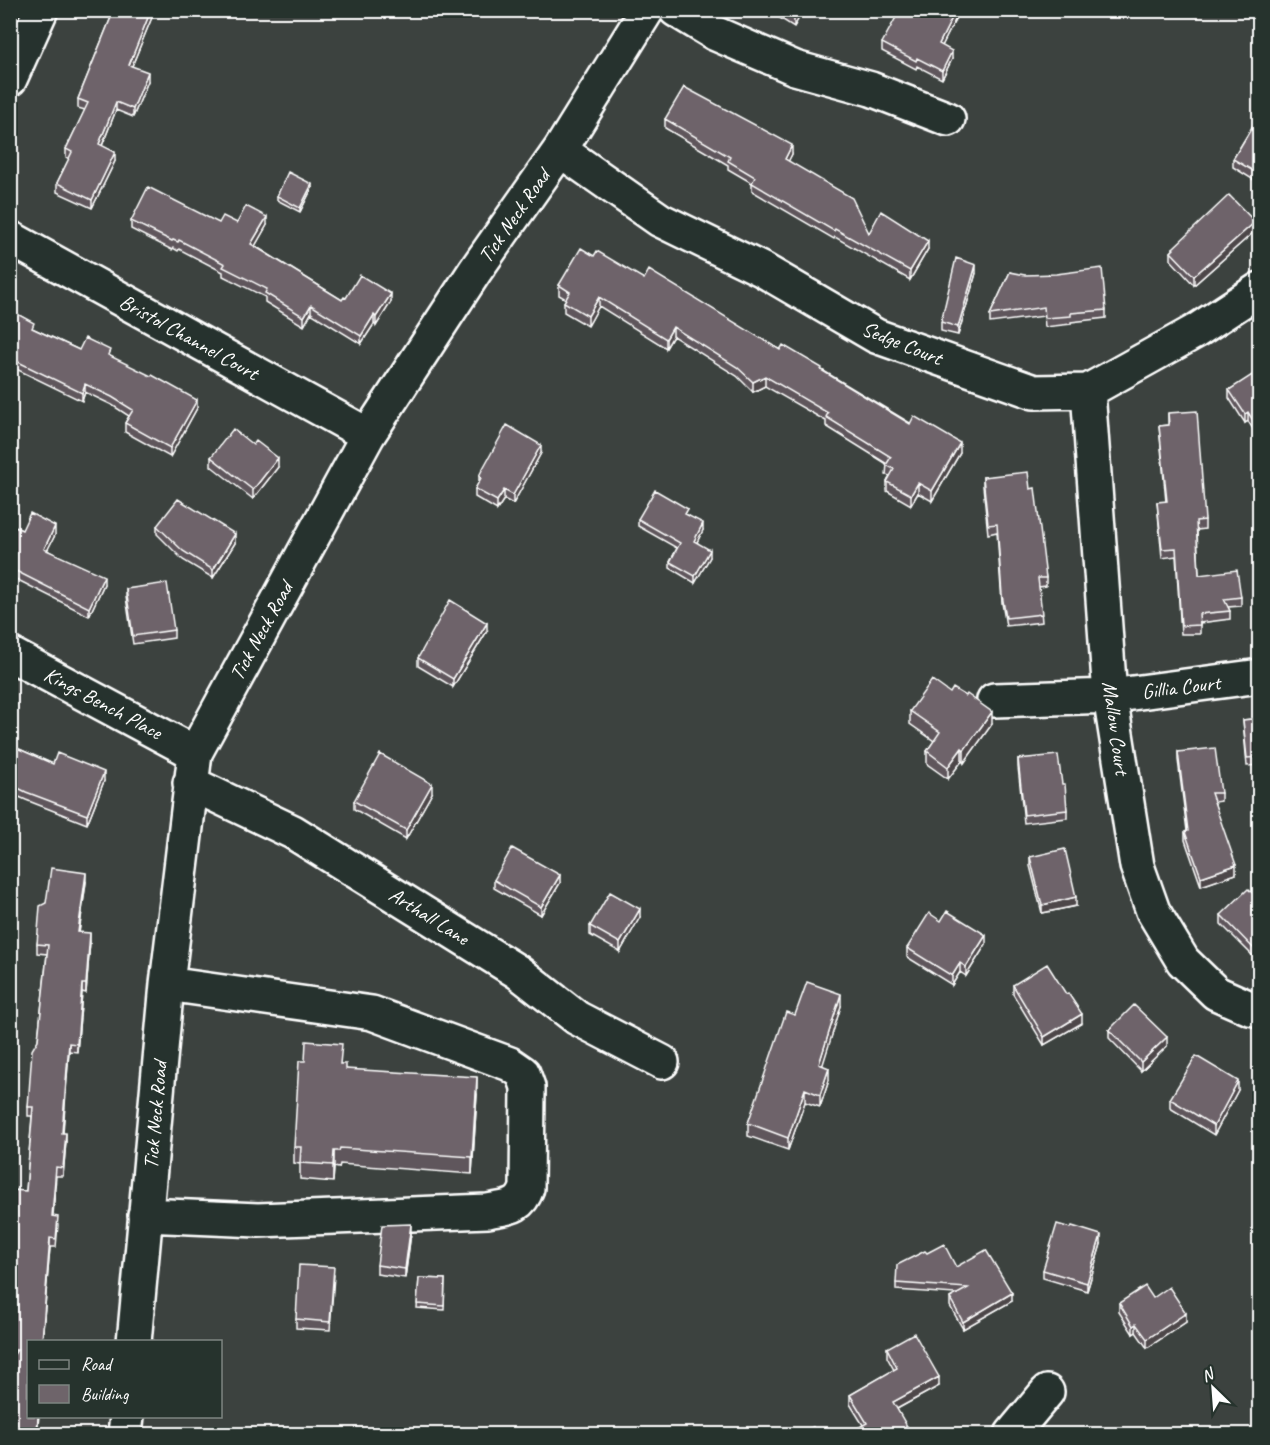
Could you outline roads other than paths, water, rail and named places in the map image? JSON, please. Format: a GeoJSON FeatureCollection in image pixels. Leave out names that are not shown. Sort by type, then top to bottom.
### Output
{"type":"FeatureCollection","features":[{"type":"Feature","properties":{"kind":"street"},"geometry":{"type":"LineString","coordinates":[[10,79],[41,10]]}},
{"type":"Feature","properties":{"kind":"street","name":"Tick Neck Road"},"geometry":{"type":"LineString","coordinates":[[134,1340],[167,984],[192,768],[368,435],[475,271],[560,150],[647,10]]}},
{"type":"Feature","properties":{"kind":"street"},"geometry":{"type":"LineString","coordinates":[[676,10],[714,33],[795,68],[871,89],[948,118]]}},
{"type":"Feature","properties":{"kind":"street","name":"Sedge Court"},"geometry":{"type":"LineString","coordinates":[[560,150],[660,220],[763,270],[876,336],[1034,392],[1088,391],[1196,331],[1260,289]]}},
{"type":"Feature","properties":{"kind":"street","name":"Bristol Channel Court"},"geometry":{"type":"LineString","coordinates":[[10,238],[368,435]]}},
{"type":"Feature","properties":{"kind":"street","name":"Mallow Court"},"geometry":{"type":"LineString","coordinates":[[1088,391],[1110,696],[1137,866],[1153,911],[1183,961],[1216,993],[1260,1010]]}},
{"type":"Feature","properties":{"kind":"street","name":"Kings Bench Place"},"geometry":{"type":"LineString","coordinates":[[10,654],[192,768]]}},
{"type":"Feature","properties":{"kind":"street","name":"Gillia Court"},"geometry":{"type":"LineString","coordinates":[[994,700],[1110,696],[1260,676]]}},
{"type":"Feature","properties":{"kind":"street","name":"Arthall Lane"},"geometry":{"type":"LineString","coordinates":[[192,768],[518,972],[577,1018],[662,1062]]}},
{"type":"Feature","properties":{"kind":"street"},"geometry":{"type":"LineString","coordinates":[[146,1215],[258,1220],[488,1211],[513,1206],[523,1200],[527,1188],[528,1087],[523,1073],[510,1064],[372,1013],[209,992],[167,984]]}},
{"type":"Feature","properties":{"kind":"street"},"geometry":{"type":"LineString","coordinates":[[1012,1434],[1047,1392]]}},
{"type":"Feature","properties":{"kind":"street"},"geometry":{"type":"LineString","coordinates":[[125,1434],[127,1418]]}}]}
